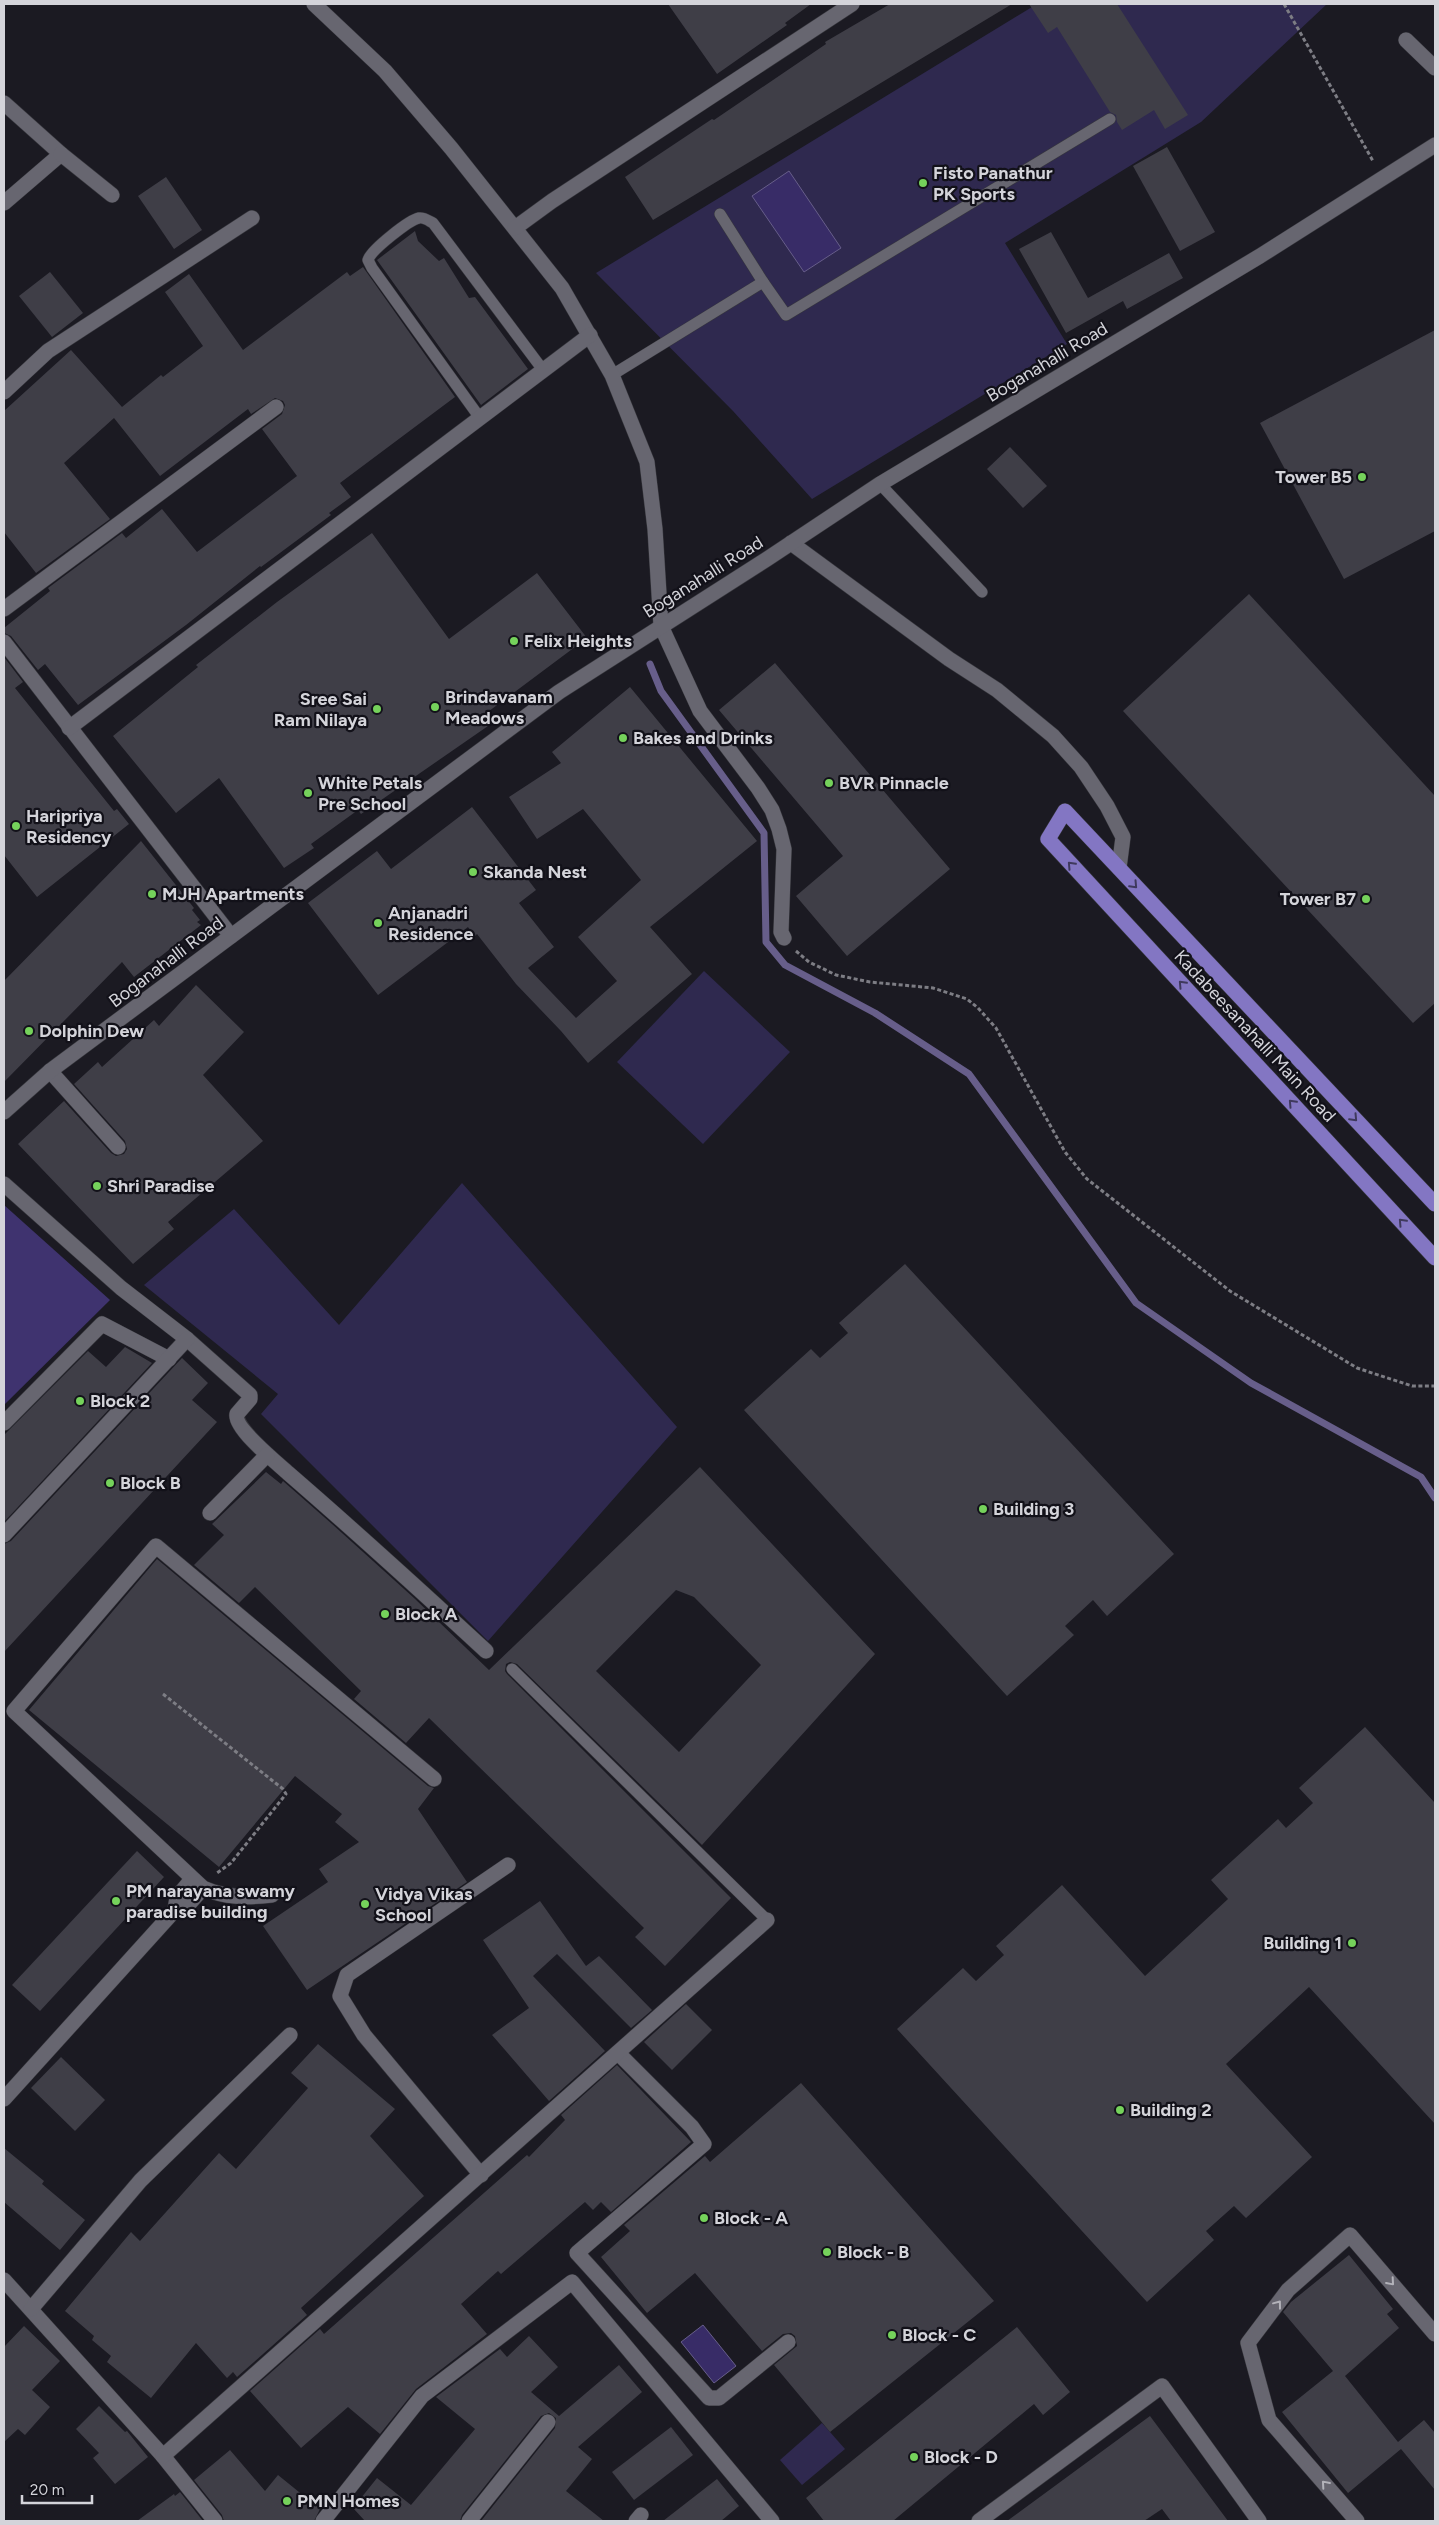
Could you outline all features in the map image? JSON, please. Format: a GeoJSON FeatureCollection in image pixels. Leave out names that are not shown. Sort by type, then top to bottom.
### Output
{"type":"FeatureCollection","features":[{"type":"Feature","properties":{"kind":"main road","name":"Kadabeesanahalli Main Road"},"geometry":{"type":"LineString","coordinates":[[1435,1204],[1065,811],[1048,839],[1435,1258]]}},
{"type":"Feature","properties":{"kind":"street"},"geometry":{"type":"LineString","coordinates":[[515,228],[552,201],[852,4]]}},
{"type":"Feature","properties":{"kind":"street"},"geometry":{"type":"LineString","coordinates":[[317,5],[386,71],[515,228],[562,288],[588,337],[612,375],[647,462],[655,529],[661,626],[700,711],[758,788],[772,810],[779,829],[784,849],[781,932],[784,938]]}},
{"type":"Feature","properties":{"kind":"street"},"geometry":{"type":"LineString","coordinates":[[1406,40],[1435,68]]}},
{"type":"Feature","properties":{"kind":"street"},"geometry":{"type":"LineString","coordinates":[[4,103],[112,195]]}},
{"type":"Feature","properties":{"kind":"street","name":"Boganahalli Road"},"geometry":{"type":"LineString","coordinates":[[4,1112],[50,1071],[559,692],[880,484],[1252,262],[1435,145]]}},
{"type":"Feature","properties":{"kind":"street"},"geometry":{"type":"LineString","coordinates":[[4,203],[62,154]]}},
{"type":"Feature","properties":{"kind":"street"},"geometry":{"type":"LineString","coordinates":[[4,392],[48,351],[252,218]]}},
{"type":"Feature","properties":{"kind":"street"},"geometry":{"type":"LineString","coordinates":[[69,728],[588,337]]}},
{"type":"Feature","properties":{"kind":"street"},"geometry":{"type":"LineString","coordinates":[[4,609],[276,407]]}},
{"type":"Feature","properties":{"kind":"street"},"geometry":{"type":"LineString","coordinates":[[791,543],[949,659],[997,690],[1053,736],[1081,768],[1108,806],[1123,837],[1119,868]]}},
{"type":"Feature","properties":{"kind":"street"},"geometry":{"type":"LineString","coordinates":[[4,642],[232,936]]}},
{"type":"Feature","properties":{"kind":"street"},"geometry":{"type":"LineString","coordinates":[[50,1071],[118,1147]]}},
{"type":"Feature","properties":{"kind":"street"},"geometry":{"type":"LineString","coordinates":[[4,1184],[121,1288],[188,1340],[250,1394],[250,1399],[237,1414],[236,1419],[267,1455],[357,1532],[486,1651]]}},
{"type":"Feature","properties":{"kind":"street"},"geometry":{"type":"LineString","coordinates":[[4,1423],[102,1324],[169,1359]]}},
{"type":"Feature","properties":{"kind":"street"},"geometry":{"type":"LineString","coordinates":[[4,1535],[188,1340]]}},
{"type":"Feature","properties":{"kind":"street"},"geometry":{"type":"LineString","coordinates":[[210,1513],[267,1455]]}},
{"type":"Feature","properties":{"kind":"street"},"geometry":{"type":"LineString","coordinates":[[272,1895],[236,1897],[216,1894],[197,1884],[14,1711],[156,1546],[434,1779]]}},
{"type":"Feature","properties":{"kind":"street"},"geometry":{"type":"LineString","coordinates":[[482,2175],[364,2035],[340,1996],[347,1975],[508,1865]]}},
{"type":"Feature","properties":{"kind":"street"},"geometry":{"type":"LineString","coordinates":[[4,2099],[175,1910],[188,1905],[197,1884]]}},
{"type":"Feature","properties":{"kind":"street"},"geometry":{"type":"LineString","coordinates":[[163,2456],[768,1920]]}},
{"type":"Feature","properties":{"kind":"street"},"geometry":{"type":"LineString","coordinates":[[30,2309],[141,2180],[290,2035]]}},
{"type":"Feature","properties":{"kind":"street"},"geometry":{"type":"LineString","coordinates":[[618,2053],[692,2127],[707,2147],[577,2253],[709,2398],[720,2398],[788,2342]]}},
{"type":"Feature","properties":{"kind":"street"},"geometry":{"type":"LineString","coordinates":[[1357,2521],[1269,2420],[1248,2343],[1288,2290],[1350,2235],[1435,2334]]}},
{"type":"Feature","properties":{"kind":"street"},"geometry":{"type":"LineString","coordinates":[[4,2280],[163,2456],[215,2521]]}},
{"type":"Feature","properties":{"kind":"street"},"geometry":{"type":"LineString","coordinates":[[323,2521],[422,2396],[572,2282],[772,2521]]}},
{"type":"Feature","properties":{"kind":"street"},"geometry":{"type":"LineString","coordinates":[[979,2521],[1162,2386],[1259,2521]]}},
{"type":"Feature","properties":{"kind":"street"},"geometry":{"type":"LineString","coordinates":[[469,2521],[548,2422]]}},
{"type":"Feature","properties":{"kind":"lane"},"geometry":{"type":"LineString","coordinates":[[720,214],[786,315],[1110,119]]}},
{"type":"Feature","properties":{"kind":"lane"},"geometry":{"type":"LineString","coordinates":[[480,418],[372,268],[368,260],[370,254],[380,245],[418,218],[426,218],[433,223],[543,370]]}},
{"type":"Feature","properties":{"kind":"lane"},"geometry":{"type":"LineString","coordinates":[[612,375],[763,282]]}},
{"type":"Feature","properties":{"kind":"lane"},"geometry":{"type":"LineString","coordinates":[[880,484],[982,592]]}},
{"type":"Feature","properties":{"kind":"lane"},"geometry":{"type":"LineString","coordinates":[[512,1669],[768,1920]]}},
{"type":"Feature","properties":{"kind":"path"},"geometry":{"type":"LineString","coordinates":[[1284,4],[1383,179]]}},
{"type":"Feature","properties":{"kind":"path"},"geometry":{"type":"LineString","coordinates":[[784,938],[808,962],[836,975],[870,982],[933,988],[967,999],[996,1028],[1064,1152],[1087,1180],[1230,1291],[1357,1368],[1412,1386],[1435,1386]]}},
{"type":"Feature","properties":{"kind":"path"},"geometry":{"type":"LineString","coordinates":[[163,1694],[283,1789],[286,1794],[231,1862],[214,1876],[197,1884]]}},
{"type":"Feature","properties":{"kind":"shaded area","name":"Fisto Panathur PK Sports"},"geometry":{"type":"Polygon","coordinates":[[[1037,4],[1327,4],[1201,122],[1005,243],[1067,344],[812,499],[733,411],[596,273],[1037,4]]]}},
{"type":"Feature","properties":{"kind":"shaded area"},"geometry":{"type":"Polygon","coordinates":[[[789,171],[841,248],[804,272],[752,196],[789,171]]]}},
{"type":"Feature","properties":{"kind":"shaded area"},"geometry":{"type":"Polygon","coordinates":[[[704,971],[790,1052],[703,1144],[617,1062],[704,971]]]}},
{"type":"Feature","properties":{"kind":"shaded area"},"geometry":{"type":"Polygon","coordinates":[[[462,1183],[677,1427],[488,1641],[261,1414],[278,1394],[144,1285],[234,1209],[339,1325],[462,1183]]]}},
{"type":"Feature","properties":{"kind":"shaded area"},"geometry":{"type":"Polygon","coordinates":[[[4,1205],[110,1300],[4,1405],[4,1205]]]}},
{"type":"Feature","properties":{"kind":"shaded area"},"geometry":{"type":"Polygon","coordinates":[[[703,2325],[736,2366],[714,2383],[681,2342],[703,2325]]]}},
{"type":"Feature","properties":{"kind":"shaded area"},"geometry":{"type":"Polygon","coordinates":[[[822,2423],[845,2449],[802,2485],[780,2460],[822,2423]]]}},
{"type":"Feature","properties":{"kind":"building"},"geometry":{"type":"Polygon","coordinates":[[[668,4],[811,4],[785,23],[787,25],[717,74],[668,4]]]}},
{"type":"Feature","properties":{"kind":"building"},"geometry":{"type":"Polygon","coordinates":[[[890,4],[1012,4],[653,220],[625,177],[712,119],[714,120],[826,44],[825,42],[890,4]]]}},
{"type":"Feature","properties":{"kind":"building"},"geometry":{"type":"Polygon","coordinates":[[[1029,4],[1117,4],[1188,115],[1165,129],[1154,110],[1122,130],[1117,122],[1116,115],[1110,112],[1057,27],[1048,33],[1029,4]]]}},
{"type":"Feature","properties":{"kind":"building"},"geometry":{"type":"Polygon","coordinates":[[[1167,147],[1215,232],[1180,251],[1133,166],[1167,147]]]}},
{"type":"Feature","properties":{"kind":"building"},"geometry":{"type":"Polygon","coordinates":[[[166,177],[202,230],[174,249],[138,196],[166,177]]]}},
{"type":"Feature","properties":{"kind":"building"},"geometry":{"type":"Polygon","coordinates":[[[415,231],[418,241],[439,261],[444,258],[469,298],[475,297],[528,369],[481,405],[377,260],[415,231]]]}},
{"type":"Feature","properties":{"kind":"building"},"geometry":{"type":"Polygon","coordinates":[[[1051,232],[1088,298],[1169,253],[1183,278],[1127,309],[1123,301],[1066,333],[1019,249],[1051,232]]]}},
{"type":"Feature","properties":{"kind":"building"},"geometry":{"type":"Polygon","coordinates":[[[363,267],[455,397],[340,483],[351,497],[329,513],[331,515],[260,566],[186,625],[78,705],[45,664],[38,670],[11,636],[4,633],[4,628],[50,591],[48,588],[122,533],[126,538],[162,509],[197,552],[297,476],[262,429],[282,414],[285,405],[283,401],[275,398],[251,414],[248,409],[160,476],[114,418],[64,463],[110,519],[36,573],[4,532],[4,411],[71,350],[122,407],[161,375],[163,377],[203,346],[165,292],[189,274],[243,350],[347,272],[350,276],[363,267]]]}},
{"type":"Feature","properties":{"kind":"building"},"geometry":{"type":"Polygon","coordinates":[[[50,272],[83,313],[52,337],[19,296],[50,272]]]}},
{"type":"Feature","properties":{"kind":"building","name":"Tower B5"},"geometry":{"type":"Polygon","coordinates":[[[1435,330],[1435,531],[1344,579],[1260,423],[1435,330]]]}},
{"type":"Feature","properties":{"kind":"building"},"geometry":{"type":"Polygon","coordinates":[[[1010,447],[1047,486],[1023,508],[987,469],[1010,447]]]}},
{"type":"Feature","properties":{"kind":"building"},"geometry":{"type":"Polygon","coordinates":[[[372,533],[449,639],[537,573],[587,638],[481,717],[488,726],[361,814],[358,810],[311,844],[314,848],[284,868],[219,778],[176,813],[113,736],[198,667],[196,665],[277,602],[372,533]]]}},
{"type":"Feature","properties":{"kind":"building","name":"Tower B7"},"geometry":{"type":"Polygon","coordinates":[[[1249,594],[1435,796],[1435,1003],[1413,1023],[1123,711],[1249,594]]]}},
{"type":"Feature","properties":{"kind":"building"},"geometry":{"type":"Polygon","coordinates":[[[4,657],[23,682],[15,688],[114,811],[117,809],[129,824],[37,897],[4,855],[4,657]]]}},
{"type":"Feature","properties":{"kind":"building","name":"BVR Pinnacle"},"geometry":{"type":"Polygon","coordinates":[[[775,663],[950,869],[847,956],[796,896],[843,856],[719,710],[775,663]]]}},
{"type":"Feature","properties":{"kind":"building"},"geometry":{"type":"Polygon","coordinates":[[[630,687],[757,841],[650,927],[692,974],[588,1063],[561,1031],[516,984],[477,934],[474,937],[468,927],[378,995],[308,903],[377,851],[391,869],[472,807],[536,890],[519,903],[554,947],[528,968],[576,1018],[617,981],[578,937],[641,880],[583,809],[537,839],[509,797],[561,763],[552,752],[630,687]]]}},
{"type":"Feature","properties":{"kind":"building"},"geometry":{"type":"Polygon","coordinates":[[[141,841],[194,908],[192,910],[200,920],[197,922],[201,925],[134,977],[122,962],[4,1082],[4,981],[141,841]]]}},
{"type":"Feature","properties":{"kind":"building"},"geometry":{"type":"Polygon","coordinates":[[[196,985],[244,1032],[203,1075],[263,1141],[168,1222],[174,1229],[133,1264],[18,1144],[64,1101],[111,1153],[116,1156],[124,1154],[127,1149],[125,1141],[74,1084],[98,1062],[102,1067],[154,1020],[159,1026],[196,985]]]}},
{"type":"Feature","properties":{"kind":"building","name":"Building 3"},"geometry":{"type":"Polygon","coordinates":[[[905,1264],[1174,1554],[1107,1616],[1093,1600],[1065,1626],[1074,1635],[1007,1696],[744,1410],[811,1349],[820,1358],[848,1333],[839,1323],[905,1264]]]}},
{"type":"Feature","properties":{"kind":"building","name":"Block 2"},"geometry":{"type":"Polygon","coordinates":[[[125,1347],[152,1363],[4,1522],[4,1435],[88,1351],[106,1367],[125,1347]]]}},
{"type":"Feature","properties":{"kind":"building","name":"Block B"},"geometry":{"type":"Polygon","coordinates":[[[182,1358],[208,1383],[192,1400],[217,1422],[4,1652],[4,1544],[11,1541],[182,1358]]]}},
{"type":"Feature","properties":{"kind":"building"},"geometry":{"type":"Polygon","coordinates":[[[700,1467],[875,1654],[702,1845],[517,1664],[510,1662],[506,1664],[505,1671],[507,1674],[731,1898],[665,1966],[635,1937],[644,1928],[429,1718],[406,1743],[354,1699],[361,1691],[255,1587],[239,1603],[194,1565],[224,1535],[212,1524],[266,1472],[281,1484],[283,1481],[332,1524],[414,1598],[489,1670],[700,1467]],[[676,1590],[596,1671],[679,1752],[761,1665],[694,1597],[676,1590]]]}},
{"type":"Feature","properties":{"kind":"building"},"geometry":{"type":"Polygon","coordinates":[[[157,1559],[428,1786],[434,1788],[418,1809],[467,1882],[307,1990],[263,1926],[328,1882],[319,1869],[359,1842],[335,1822],[342,1814],[295,1776],[219,1867],[29,1710],[157,1559]]]}},
{"type":"Feature","properties":{"kind":"building"},"geometry":{"type":"Polygon","coordinates":[[[1365,1727],[1435,1803],[1435,2124],[1309,1987],[1226,2064],[1312,2157],[1246,2218],[1234,2206],[1206,2231],[1214,2240],[1147,2302],[897,2029],[963,1968],[976,1981],[1004,1955],[996,1946],[1062,1885],[1145,1976],[1228,1899],[1211,1880],[1278,1819],[1286,1828],[1313,1803],[1299,1788],[1365,1727]]]}},
{"type":"Feature","properties":{"kind":"building"},"geometry":{"type":"Polygon","coordinates":[[[137,1851],[164,1877],[40,2011],[12,1985],[137,1851]]]}},
{"type":"Feature","properties":{"kind":"building"},"geometry":{"type":"Polygon","coordinates":[[[540,1901],[586,1966],[599,1956],[652,2010],[631,2028],[557,1954],[533,1976],[605,2051],[549,2101],[492,2035],[529,2008],[483,1940],[540,1901]]]}},
{"type":"Feature","properties":{"kind":"building"},"geometry":{"type":"Polygon","coordinates":[[[686,2004],[712,2030],[672,2070],[644,2042],[686,2004]]]}},
{"type":"Feature","properties":{"kind":"building"},"geometry":{"type":"Polygon","coordinates":[[[318,2044],[395,2109],[370,2136],[424,2196],[301,2308],[307,2315],[237,2377],[233,2372],[227,2378],[196,2343],[151,2398],[107,2362],[111,2356],[92,2340],[94,2336],[65,2311],[131,2232],[140,2241],[219,2153],[236,2169],[308,2088],[291,2073],[318,2044]]]}},
{"type":"Feature","properties":{"kind":"building"},"geometry":{"type":"Polygon","coordinates":[[[61,2057],[105,2100],[75,2131],[31,2088],[61,2057]]]}},
{"type":"Feature","properties":{"kind":"building"},"geometry":{"type":"Polygon","coordinates":[[[617,2065],[691,2142],[611,2212],[601,2202],[593,2210],[585,2202],[501,2274],[498,2271],[461,2304],[487,2334],[416,2389],[380,2434],[348,2407],[301,2448],[250,2391],[320,2329],[324,2334],[527,2155],[529,2157],[565,2120],[561,2115],[617,2065]]]}},
{"type":"Feature","properties":{"kind":"building"},"geometry":{"type":"Polygon","coordinates":[[[801,2083],[994,2301],[830,2432],[774,2365],[797,2346],[795,2336],[791,2333],[783,2334],[762,2351],[695,2273],[647,2313],[601,2257],[630,2231],[624,2225],[705,2156],[710,2162],[801,2083]]]}},
{"type":"Feature","properties":{"kind":"building"},"geometry":{"type":"Polygon","coordinates":[[[4,2148],[44,2181],[42,2184],[85,2220],[60,2250],[4,2202],[4,2148]]]}},
{"type":"Feature","properties":{"kind":"building"},"geometry":{"type":"Polygon","coordinates":[[[1349,2255],[1393,2309],[1387,2314],[1399,2328],[1345,2376],[1398,2442],[1424,2420],[1435,2433],[1435,2490],[1401,2449],[1348,2493],[1282,2412],[1333,2371],[1283,2312],[1291,2302],[1349,2255]]]}},
{"type":"Feature","properties":{"kind":"building"},"geometry":{"type":"Polygon","coordinates":[[[24,2326],[60,2361],[32,2390],[50,2407],[25,2435],[18,2429],[4,2442],[4,2347],[24,2326]]]}},
{"type":"Feature","properties":{"kind":"building","name":"Block - D"},"geometry":{"type":"Polygon","coordinates":[[[1017,2327],[1070,2392],[1043,2415],[1034,2404],[893,2521],[824,2521],[806,2498],[1017,2327]]]}},
{"type":"Feature","properties":{"kind":"building"},"geometry":{"type":"Polygon","coordinates":[[[529,2336],[558,2367],[531,2392],[559,2416],[619,2365],[642,2392],[578,2447],[592,2459],[566,2491],[604,2521],[481,2521],[555,2428],[556,2418],[549,2413],[541,2416],[462,2515],[460,2521],[365,2521],[353,2508],[377,2478],[411,2505],[475,2429],[436,2397],[500,2349],[507,2357],[529,2336]]]}},
{"type":"Feature","properties":{"kind":"building"},"geometry":{"type":"Polygon","coordinates":[[[99,2406],[125,2432],[127,2431],[148,2457],[115,2484],[93,2458],[99,2453],[76,2429],[99,2406]]]}},
{"type":"Feature","properties":{"kind":"building"},"geometry":{"type":"Polygon","coordinates":[[[1150,2416],[1228,2521],[1171,2521],[1162,2509],[1144,2521],[1007,2521],[1150,2416]]]}},
{"type":"Feature","properties":{"kind":"building"},"geometry":{"type":"Polygon","coordinates":[[[671,2427],[693,2455],[634,2500],[612,2472],[671,2427]]]}},
{"type":"Feature","properties":{"kind":"building"},"geometry":{"type":"Polygon","coordinates":[[[230,2450],[265,2491],[278,2475],[320,2509],[314,2521],[224,2521],[222,2515],[194,2480],[230,2450]]]}},
{"type":"Feature","properties":{"kind":"building"},"geometry":{"type":"Polygon","coordinates":[[[717,2479],[739,2506],[721,2521],[663,2521],[717,2479]]]}},
{"type":"Feature","properties":{"kind":"building"},"geometry":{"type":"Polygon","coordinates":[[[180,2492],[203,2521],[137,2521],[174,2494],[175,2496],[180,2492]]]}},
{"type":"Feature","properties":{"kind":"waterway"},"geometry":{"type":"LineString","coordinates":[[650,664],[661,691],[764,833],[766,942],[785,965],[875,1013],[969,1074],[1136,1303],[1251,1383],[1421,1477],[1435,1498]]}},
{"type":"Feature","properties":{"kind":"place","name":"Fisto Panathur PK Sports"},"geometry":{"type":"Point","coordinates":[923,183]}},
{"type":"Feature","properties":{"kind":"place","name":"Tower B5"},"geometry":{"type":"Point","coordinates":[1362,477]}},
{"type":"Feature","properties":{"kind":"place","name":"Felix Heights"},"geometry":{"type":"Point","coordinates":[514,641]}},
{"type":"Feature","properties":{"kind":"place","name":"Brindavanam Meadows"},"geometry":{"type":"Point","coordinates":[435,707]}},
{"type":"Feature","properties":{"kind":"place","name":"Sree Sai Ram Nilaya"},"geometry":{"type":"Point","coordinates":[377,709]}},
{"type":"Feature","properties":{"kind":"place","name":"Bakes and Drinks"},"geometry":{"type":"Point","coordinates":[623,738]}},
{"type":"Feature","properties":{"kind":"place","name":"BVR Pinnacle"},"geometry":{"type":"Point","coordinates":[829,783]}},
{"type":"Feature","properties":{"kind":"place","name":"White Petals Pre School"},"geometry":{"type":"Point","coordinates":[308,793]}},
{"type":"Feature","properties":{"kind":"place","name":"Haripriya Residency"},"geometry":{"type":"Point","coordinates":[16,826]}},
{"type":"Feature","properties":{"kind":"place","name":"Skanda Nest"},"geometry":{"type":"Point","coordinates":[473,872]}},
{"type":"Feature","properties":{"kind":"place","name":"MJH Apartments"},"geometry":{"type":"Point","coordinates":[152,894]}},
{"type":"Feature","properties":{"kind":"place","name":"Tower B7"},"geometry":{"type":"Point","coordinates":[1366,899]}},
{"type":"Feature","properties":{"kind":"place","name":"Anjanadri Residence"},"geometry":{"type":"Point","coordinates":[378,923]}},
{"type":"Feature","properties":{"kind":"place","name":"Dolphin Dew"},"geometry":{"type":"Point","coordinates":[29,1031]}},
{"type":"Feature","properties":{"kind":"place","name":"Shri Paradise"},"geometry":{"type":"Point","coordinates":[97,1186]}},
{"type":"Feature","properties":{"kind":"place","name":"Block 2"},"geometry":{"type":"Point","coordinates":[80,1401]}},
{"type":"Feature","properties":{"kind":"place","name":"Block B"},"geometry":{"type":"Point","coordinates":[110,1483]}},
{"type":"Feature","properties":{"kind":"place","name":"Building 3"},"geometry":{"type":"Point","coordinates":[983,1509]}},
{"type":"Feature","properties":{"kind":"place","name":"Block A"},"geometry":{"type":"Point","coordinates":[385,1614]}},
{"type":"Feature","properties":{"kind":"place","name":"PM narayana swamy paradise building"},"geometry":{"type":"Point","coordinates":[116,1901]}},
{"type":"Feature","properties":{"kind":"place","name":"Vidya Vikas School"},"geometry":{"type":"Point","coordinates":[365,1904]}},
{"type":"Feature","properties":{"kind":"place","name":"Building 1"},"geometry":{"type":"Point","coordinates":[1352,1943]}},
{"type":"Feature","properties":{"kind":"place","name":"Building 2"},"geometry":{"type":"Point","coordinates":[1120,2110]}},
{"type":"Feature","properties":{"kind":"place","name":"Block - A"},"geometry":{"type":"Point","coordinates":[704,2218]}},
{"type":"Feature","properties":{"kind":"place","name":"Block - B"},"geometry":{"type":"Point","coordinates":[827,2252]}},
{"type":"Feature","properties":{"kind":"place","name":"Block - C"},"geometry":{"type":"Point","coordinates":[892,2335]}},
{"type":"Feature","properties":{"kind":"place","name":"Block - D"},"geometry":{"type":"Point","coordinates":[914,2457]}},
{"type":"Feature","properties":{"kind":"place","name":"PMN Homes"},"geometry":{"type":"Point","coordinates":[287,2501]}}]}
